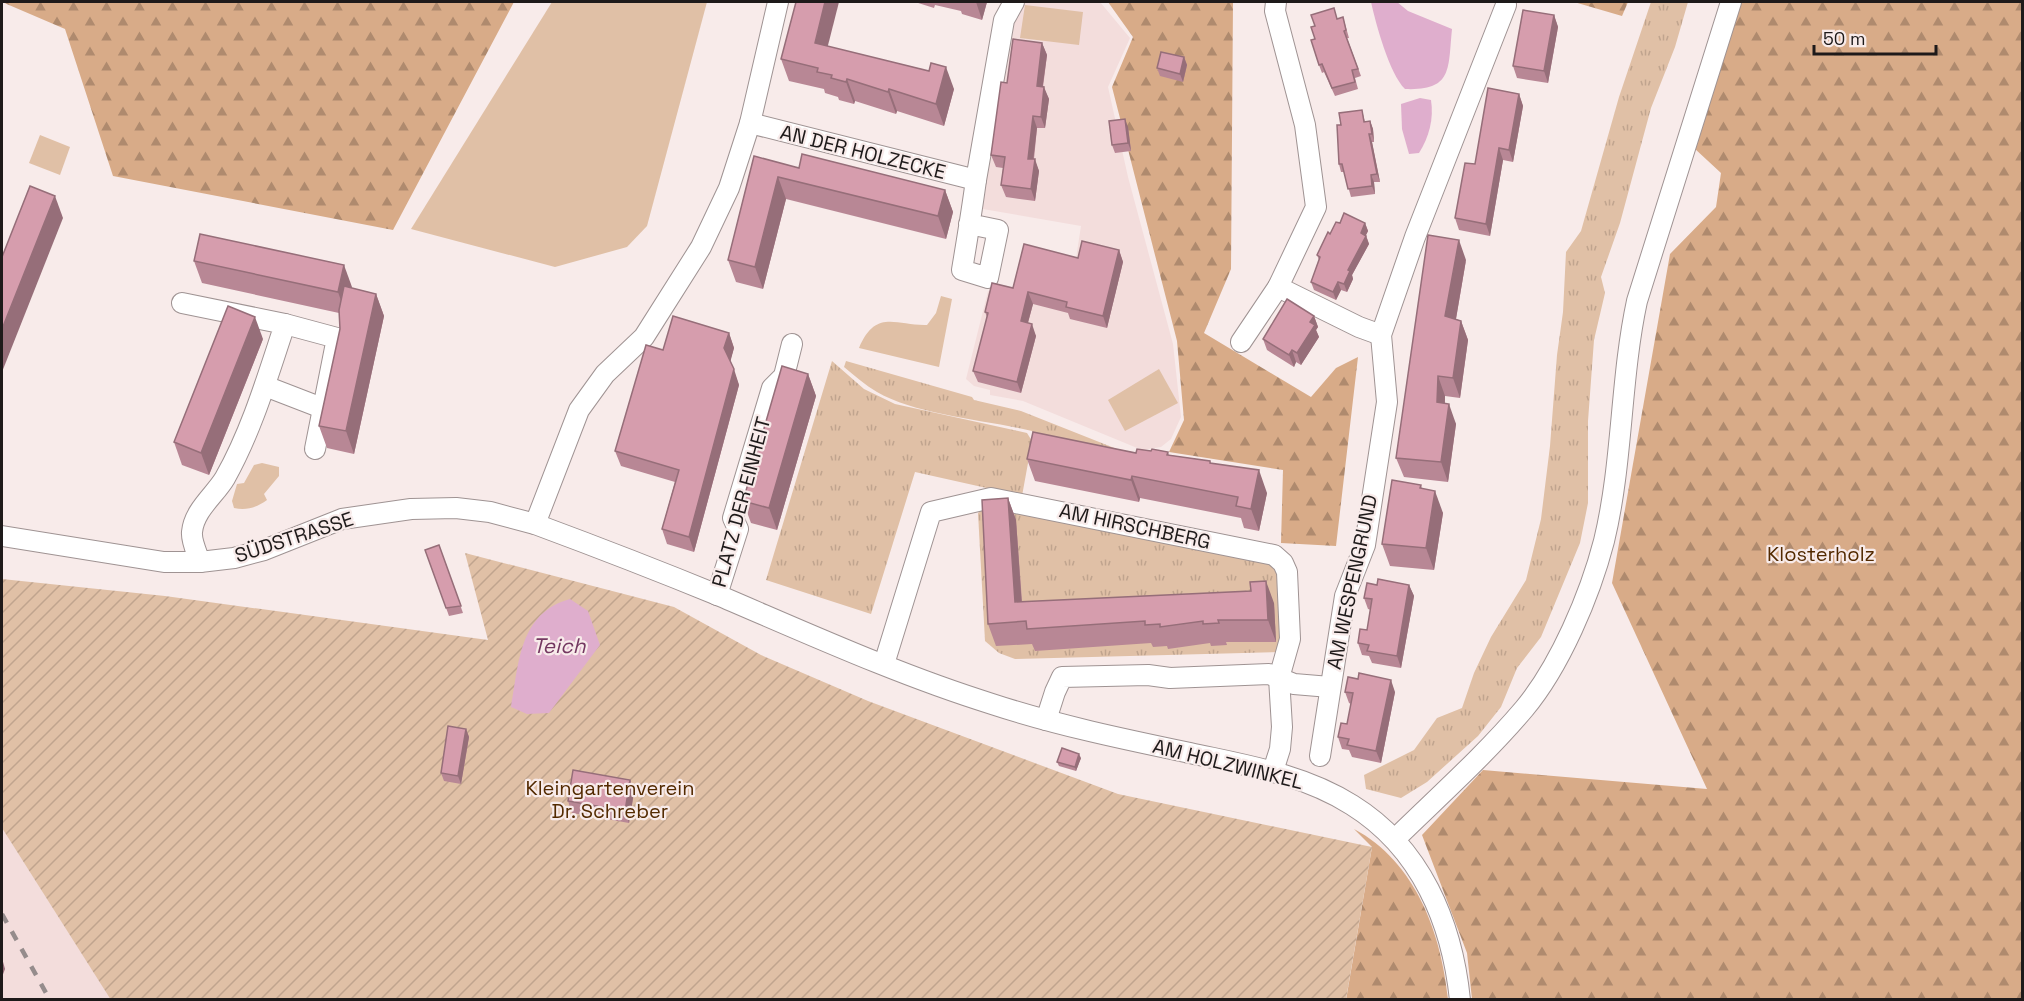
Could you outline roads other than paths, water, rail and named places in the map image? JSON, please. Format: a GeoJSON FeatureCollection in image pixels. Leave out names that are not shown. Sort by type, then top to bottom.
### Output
{"type":"FeatureCollection","features":[{"type":"Feature","properties":{"kind":"street"},"geometry":{"type":"LineString","coordinates":[[535,524],[569,432],[584,402],[605,374],[644,337],[701,247],[729,188],[750,123],[778,2]]}},
{"type":"Feature","properties":{"kind":"street"},"geometry":{"type":"LineString","coordinates":[[969,224],[1004,20],[1014,2]]}},
{"type":"Feature","properties":{"kind":"street"},"geometry":{"type":"LineString","coordinates":[[1241,342],[1278,287],[1316,207],[1305,125],[1275,11],[1276,2]]}},
{"type":"Feature","properties":{"kind":"street"},"geometry":{"type":"LineString","coordinates":[[1395,838],[1492,744],[1525,707],[1549,671],[1582,605],[1604,541],[1615,471],[1629,338],[1637,302],[1731,2]]}},
{"type":"Feature","properties":{"kind":"street","name":"AM WESPENGRUND"},"geometry":{"type":"LineString","coordinates":[[1320,756],[1345,596],[1365,545],[1387,402],[1381,334],[1415,237],[1506,4]]}},
{"type":"Feature","properties":{"kind":"street","name":"AN DER HOLZECKE"},"geometry":{"type":"LineString","coordinates":[[750,123],[976,180]]}},
{"type":"Feature","properties":{"kind":"street"},"geometry":{"type":"LineString","coordinates":[[1278,287],[1359,327],[1381,334]]}},
{"type":"Feature","properties":{"kind":"street"},"geometry":{"type":"LineString","coordinates":[[182,303],[285,324],[337,338],[315,448]]}},
{"type":"Feature","properties":{"kind":"street"},"geometry":{"type":"LineString","coordinates":[[200,562],[191,533],[196,518],[224,480],[265,386],[285,324]]}},
{"type":"Feature","properties":{"kind":"street","name":"PLATZ DER EINHEIT"},"geometry":{"type":"LineString","coordinates":[[717,595],[738,529],[733,518],[772,388],[784,376],[792,344]]}},
{"type":"Feature","properties":{"kind":"street"},"geometry":{"type":"LineString","coordinates":[[265,386],[322,408]]}},
{"type":"Feature","properties":{"kind":"street","name":"AM HIRSCHBERG"},"geometry":{"type":"LineString","coordinates":[[884,664],[931,513],[991,498],[1274,555],[1283,563],[1287,572],[1290,639],[1279,678],[1282,727],[1280,749],[1273,771]]}},
{"type":"Feature","properties":{"kind":"street","name":"SÜDSTRASSE"},"geometry":{"type":"LineString","coordinates":[[2,536],[164,562],[200,562],[234,558],[264,550],[342,519],[402,510],[456,508],[490,512],[535,524],[717,595]]}},
{"type":"Feature","properties":{"kind":"street","name":"AM HOLZWINKEL"},"geometry":{"type":"LineString","coordinates":[[717,595],[884,664],[990,704],[1046,720],[1273,771],[1312,785],[1353,805],[1395,838],[1425,881],[1444,921],[1456,959],[1460,999]]}},
{"type":"Feature","properties":{"kind":"street"},"geometry":{"type":"LineString","coordinates":[[1046,720],[1054,692],[1062,677],[1148,675],[1170,678],[1269,674],[1279,678]]}},
{"type":"Feature","properties":{"kind":"street","name":"AM WESPENGRUND"},"geometry":{"type":"LineString","coordinates":[[1279,678],[1294,684],[1330,687]]}},
{"type":"Feature","properties":{"kind":"water"},"geometry":{"type":"Polygon","coordinates":[[[1371,2],[1397,2],[1408,11],[1452,29],[1448,66],[1440,81],[1421,89],[1405,89],[1399,82],[1389,60],[1371,2]]]}},
{"type":"Feature","properties":{"kind":"water"},"geometry":{"type":"Polygon","coordinates":[[[1420,98],[1431,100],[1430,128],[1419,153],[1409,154],[1402,129],[1401,104],[1420,98]]]}},
{"type":"Feature","properties":{"kind":"water","name":"Teich"},"geometry":{"type":"Polygon","coordinates":[[[570,599],[588,611],[600,645],[549,713],[527,714],[511,707],[520,657],[531,628],[540,616],[553,606],[570,599]]]}},
{"type":"Feature","properties":{"kind":"railway"},"geometry":{"type":"LineString","coordinates":[[2,914],[50,1000]]}},
{"type":"Feature","properties":{"kind":"park label","name":"Klosterholz"},"geometry":{"type":"Point","coordinates":[1821,554]}},
{"type":"Feature","properties":{"kind":"park label","name":"Kleingartenverein Dr. Schreber"},"geometry":{"type":"Point","coordinates":[610,800]}}]}
